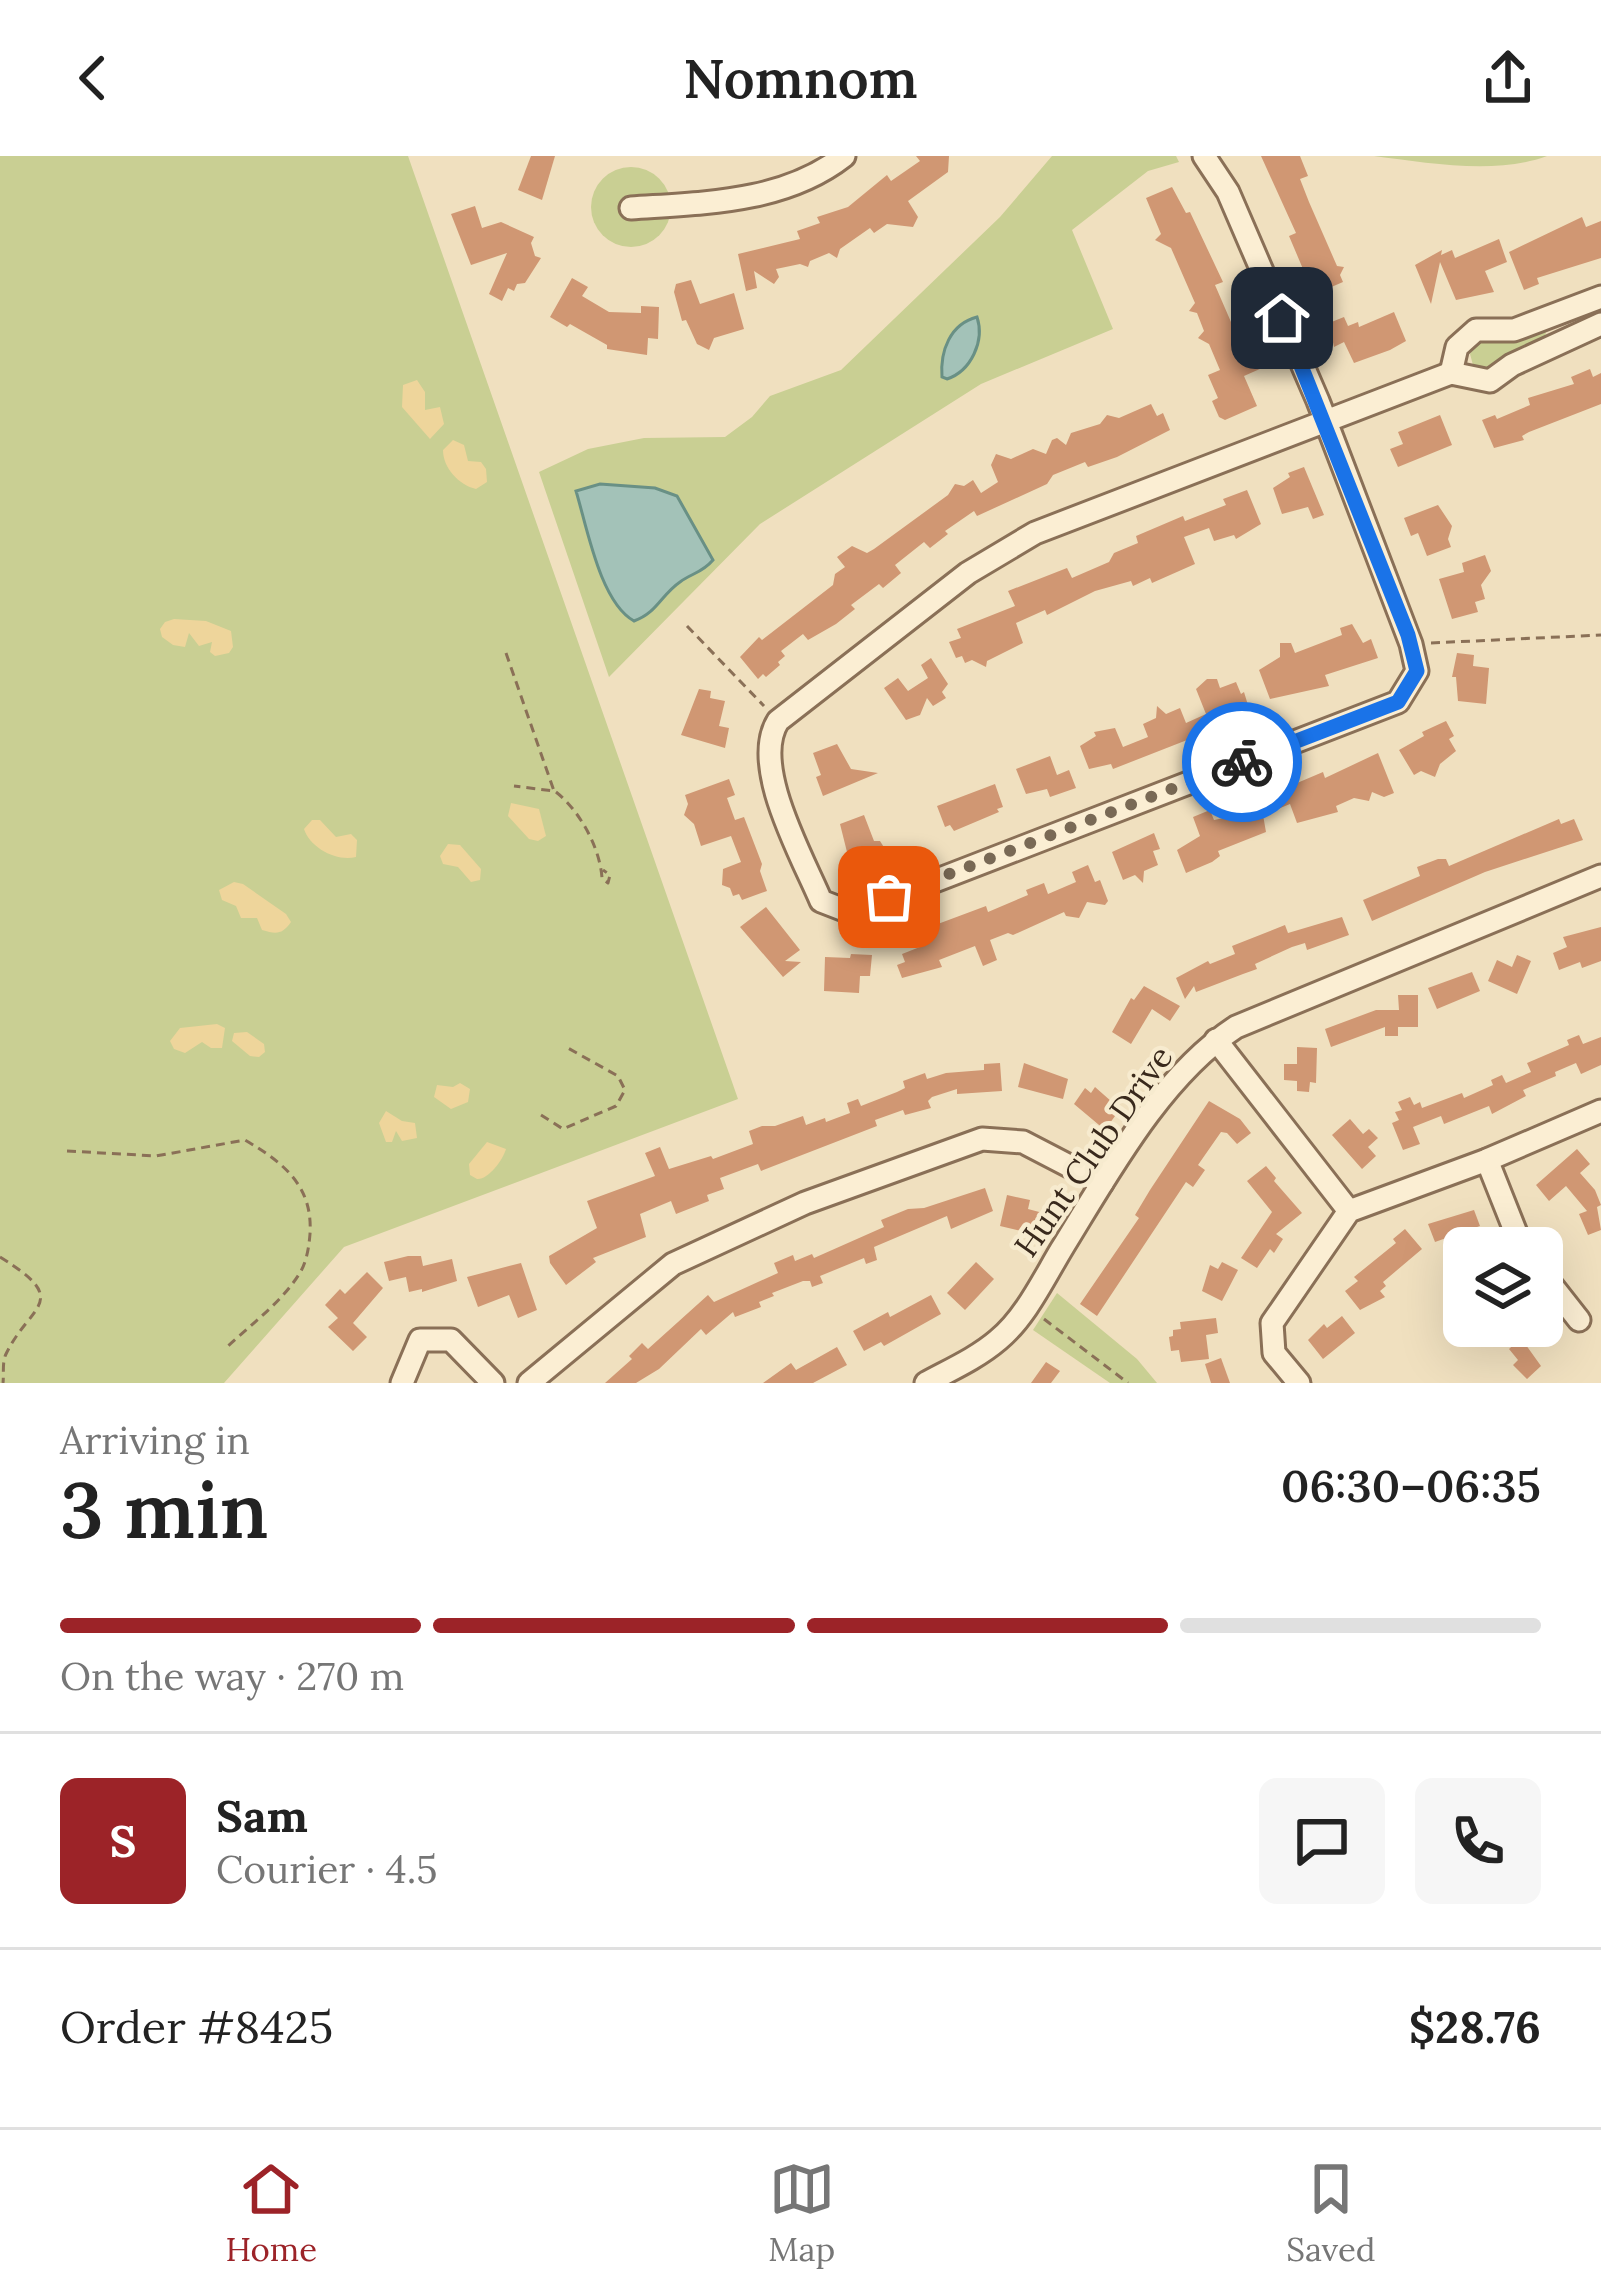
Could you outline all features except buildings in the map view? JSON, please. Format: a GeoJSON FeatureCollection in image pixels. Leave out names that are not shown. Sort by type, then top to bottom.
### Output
{"type":"FeatureCollection","features":[{"type":"Feature","properties":{"kind":"street"},"geometry":{"type":"LineString","coordinates":[[631,208],[738,200],[791,184],[844,156]]}},
{"type":"Feature","properties":{"kind":"street"},"geometry":{"type":"LineString","coordinates":[[1204,156],[1228,192],[1325,418],[1417,671],[1398,702],[852,913],[821,901],[772,779],[768,751],[778,721],[1007,546],[1325,418],[1451,373],[1490,381],[1512,365],[1601,324]]}},
{"type":"Feature","properties":{"kind":"street"},"geometry":{"type":"LineString","coordinates":[[1451,373],[1457,347],[1476,330],[1514,330],[1601,297]]}},
{"type":"Feature","properties":{"kind":"street","name":"Hunt Club Drive"},"geometry":{"type":"LineString","coordinates":[[926,1383],[999,1340],[1027,1306],[1102,1183],[1182,1072],[1216,1040],[1236,1027],[1601,875]]}},
{"type":"Feature","properties":{"kind":"street"},"geometry":{"type":"LineString","coordinates":[[1216,1040],[1348,1211]]}},
{"type":"Feature","properties":{"kind":"street"},"geometry":{"type":"LineString","coordinates":[[1299,1383],[1274,1353],[1272,1323],[1348,1211],[1601,1111]]}},
{"type":"Feature","properties":{"kind":"street"},"geometry":{"type":"LineString","coordinates":[[529,1383],[673,1264],[806,1203],[982,1139],[1022,1142],[1102,1183]]}},
{"type":"Feature","properties":{"kind":"street"},"geometry":{"type":"LineString","coordinates":[[1486,1160],[1513,1227]]}},
{"type":"Feature","properties":{"kind":"street"},"geometry":{"type":"LineString","coordinates":[[1563,1300],[1579,1320]]}},
{"type":"Feature","properties":{"kind":"street"},"geometry":{"type":"LineString","coordinates":[[402,1383],[420,1340],[451,1340],[493,1383]]}},
{"type":"Feature","properties":{"kind":"path"},"geometry":{"type":"LineString","coordinates":[[686,626],[778,721]]}},
{"type":"Feature","properties":{"kind":"path"},"geometry":{"type":"LineString","coordinates":[[1411,644],[1601,634]]}},
{"type":"Feature","properties":{"kind":"path"},"geometry":{"type":"LineString","coordinates":[[506,653],[554,790],[581,819],[603,870]]}},
{"type":"Feature","properties":{"kind":"path"},"geometry":{"type":"LineString","coordinates":[[514,786],[554,790]]}},
{"type":"Feature","properties":{"kind":"path"},"geometry":{"type":"LineString","coordinates":[[541,1115],[563,1129],[616,1106],[626,1090],[618,1076],[566,1047]]}},
{"type":"Feature","properties":{"kind":"path"},"geometry":{"type":"LineString","coordinates":[[67,1151],[156,1156],[245,1140],[264,1151],[304,1189],[311,1209],[304,1266],[289,1288],[228,1346]]}},
{"type":"Feature","properties":{"kind":"path"},"geometry":{"type":"LineString","coordinates":[[0,1258],[32,1280],[42,1296],[40,1309],[4,1357],[3,1383]]}},
{"type":"Feature","properties":{"kind":"path"},"geometry":{"type":"LineString","coordinates":[[1027,1306],[1128,1383]]}},
{"type":"Feature","properties":{"kind":"green space"},"geometry":{"type":"Polygon","coordinates":[[[0,156],[408,156],[738,1099],[344,1247],[224,1383],[0,1383],[0,156]]]}},
{"type":"Feature","properties":{"kind":"green space"},"geometry":{"type":"Polygon","coordinates":[[[1052,156],[1176,156],[1179,162],[1148,171],[1072,230],[1113,329],[981,384],[760,524],[609,677],[539,472],[588,449],[644,438],[725,437],[770,396],[841,370],[1000,217],[1052,156]]]}},
{"type":"Feature","properties":{"kind":"green space"},"geometry":{"type":"Polygon","coordinates":[[[1374,156],[1547,156],[1484,166],[1374,156]]]}},
{"type":"Feature","properties":{"kind":"green space"},"geometry":{"type":"Polygon","coordinates":[[[631,167],[660,178],[671,207],[660,236],[631,247],[602,236],[591,207],[602,178],[631,167]]]}},
{"type":"Feature","properties":{"kind":"green space"},"geometry":{"type":"Polygon","coordinates":[[[1540,327],[1545,337],[1517,349],[1493,369],[1473,365],[1470,354],[1476,342],[1510,339],[1540,327]]]}},
{"type":"Feature","properties":{"kind":"green space"},"geometry":{"type":"Polygon","coordinates":[[[1057,1293],[1137,1359],[1157,1383],[1110,1383],[1033,1330],[1057,1293]]]}},
{"type":"Feature","properties":{"kind":"sand"},"geometry":{"type":"Polygon","coordinates":[[[417,380],[425,392],[425,410],[440,407],[444,424],[430,439],[402,407],[403,385],[417,380]]]}},
{"type":"Feature","properties":{"kind":"sand"},"geometry":{"type":"Polygon","coordinates":[[[453,440],[464,445],[468,461],[481,462],[486,469],[487,482],[476,489],[458,480],[446,463],[443,450],[453,440]]]}},
{"type":"Feature","properties":{"kind":"sand"},"geometry":{"type":"Polygon","coordinates":[[[174,619],[206,621],[231,631],[233,647],[215,656],[210,652],[212,642],[199,646],[189,633],[185,647],[173,645],[160,629],[174,619]]]}},
{"type":"Feature","properties":{"kind":"sand"},"geometry":{"type":"Polygon","coordinates":[[[511,803],[539,809],[546,836],[529,839],[508,816],[511,803]]]}},
{"type":"Feature","properties":{"kind":"sand"},"geometry":{"type":"Polygon","coordinates":[[[312,820],[320,820],[336,837],[351,834],[357,840],[356,857],[318,848],[304,829],[312,820]]]}},
{"type":"Feature","properties":{"kind":"sand"},"geometry":{"type":"Polygon","coordinates":[[[448,844],[460,845],[481,869],[480,880],[471,882],[458,867],[443,864],[440,856],[448,844]]]}},
{"type":"Feature","properties":{"kind":"sand"},"geometry":{"type":"Polygon","coordinates":[[[234,882],[286,914],[291,922],[275,933],[262,930],[257,918],[241,918],[236,906],[222,900],[219,890],[234,882]]]}},
{"type":"Feature","properties":{"kind":"sand"},"geometry":{"type":"Polygon","coordinates":[[[217,1024],[225,1028],[222,1048],[202,1042],[185,1053],[174,1049],[170,1041],[180,1028],[217,1024]]]}},
{"type":"Feature","properties":{"kind":"sand"},"geometry":{"type":"Polygon","coordinates":[[[247,1032],[264,1044],[265,1052],[259,1057],[250,1056],[232,1041],[234,1033],[247,1032]]]}},
{"type":"Feature","properties":{"kind":"sand"},"geometry":{"type":"Polygon","coordinates":[[[460,1083],[470,1089],[468,1102],[451,1109],[434,1097],[437,1085],[460,1083]]]}},
{"type":"Feature","properties":{"kind":"sand"},"geometry":{"type":"Polygon","coordinates":[[[386,1111],[415,1123],[417,1138],[402,1141],[396,1131],[392,1142],[386,1142],[379,1123],[386,1111]]]}},
{"type":"Feature","properties":{"kind":"sand"},"geometry":{"type":"Polygon","coordinates":[[[487,1142],[506,1149],[494,1168],[477,1179],[470,1175],[469,1164],[487,1142]]]}},
{"type":"Feature","properties":{"kind":"water"},"geometry":{"type":"Polygon","coordinates":[[[977,317],[974,354],[956,375],[942,377],[949,340],[960,326],[977,317]]]}},
{"type":"Feature","properties":{"kind":"water"},"geometry":{"type":"Polygon","coordinates":[[[600,484],[655,488],[677,496],[713,560],[634,621],[612,598],[604,581],[576,491],[600,484]]]}},
{"type":"Feature","properties":{"kind":"way so far"},"geometry":{"type":"LineString","coordinates":[[889,897],[1242,762]]}},
{"type":"Feature","properties":{"kind":"route"},"geometry":{"type":"LineString","coordinates":[[1242,762],[1398,702],[1417,671],[1408,635],[1282,318]]}}]}
